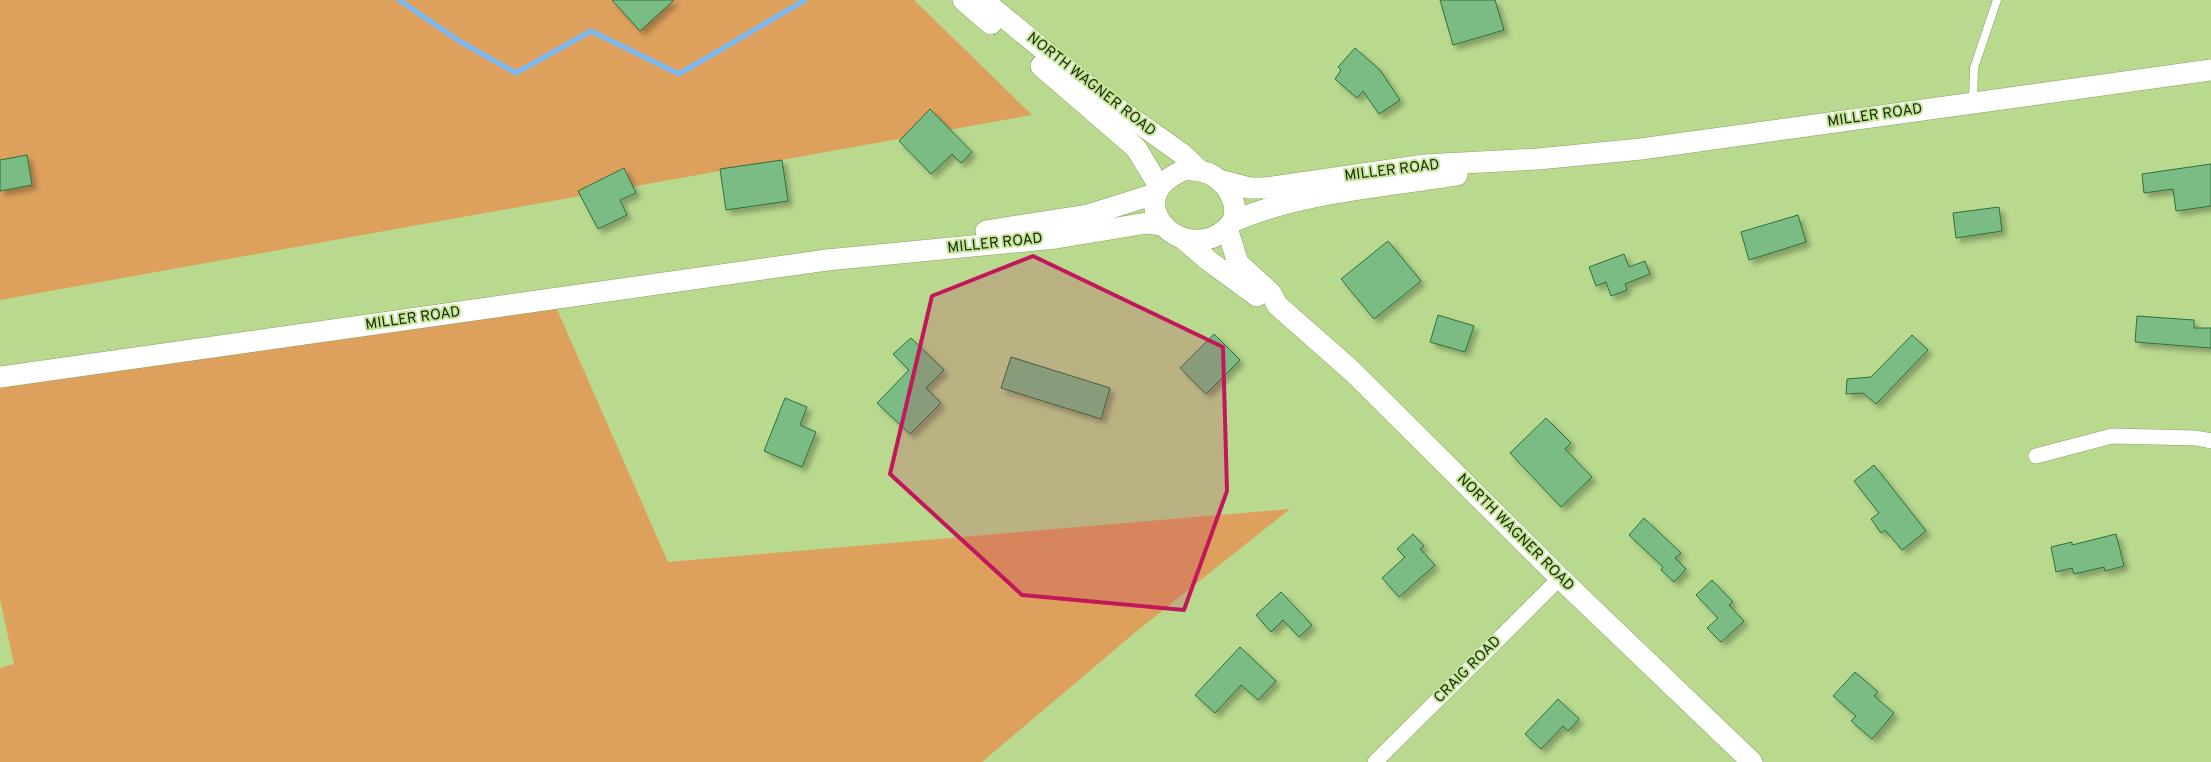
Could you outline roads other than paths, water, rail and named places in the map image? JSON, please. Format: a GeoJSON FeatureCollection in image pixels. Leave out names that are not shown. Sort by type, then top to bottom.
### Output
{"type":"FeatureCollection","features":[{"type":"Feature","properties":{"kind":"main road","name":"NORTH WAGNER ROAD"},"geometry":{"type":"LineString","coordinates":[[963,0],[1136,148],[1157,190]]}},
{"type":"Feature","properties":{"kind":"main road","name":"NORTH WAGNER ROAD"},"geometry":{"type":"LineString","coordinates":[[983,0],[1096,93],[1181,153],[1199,170]]}},
{"type":"Feature","properties":{"kind":"main road","name":"MILLER ROAD"},"geometry":{"type":"LineString","coordinates":[[1219,180],[1249,188],[1265,188],[1425,165],[1538,159],[1641,149],[2211,70]]}},
{"type":"Feature","properties":{"kind":"main road","name":"MILLER ROAD"},"geometry":{"type":"LineString","coordinates":[[1230,225],[1252,213],[1298,200],[1485,171],[1538,159]]}},
{"type":"Feature","properties":{"kind":"main road"},"geometry":{"type":"LineString","coordinates":[[1186,169],[1199,170],[1219,180],[1235,205],[1230,225],[1218,236],[1196,242],[1182,238],[1163,225],[1155,208],[1157,190],[1176,173],[1186,169]]}},
{"type":"Feature","properties":{"kind":"main road","name":"MILLER ROAD"},"geometry":{"type":"LineString","coordinates":[[827,260],[853,251],[1088,215],[1157,190]]}},
{"type":"Feature","properties":{"kind":"main road","name":"MILLER ROAD"},"geometry":{"type":"LineString","coordinates":[[0,377],[827,260],[1056,238],[1147,223],[1163,225]]}},
{"type":"Feature","properties":{"kind":"main road","name":"NORTH WAGNER ROAD"},"geometry":{"type":"LineString","coordinates":[[1230,225],[1238,263],[1271,293],[1277,305],[1352,371],[1560,578],[1752,762]]}},
{"type":"Feature","properties":{"kind":"main road","name":"NORTH WAGNER ROAD"},"geometry":{"type":"LineString","coordinates":[[1182,238],[1209,261],[1267,303],[1277,305]]}},
{"type":"Feature","properties":{"kind":"street"},"geometry":{"type":"LineString","coordinates":[[2036,456],[2112,436],[2196,438],[2211,441]]}},
{"type":"Feature","properties":{"kind":"street","name":"CRAIG ROAD"},"geometry":{"type":"LineString","coordinates":[[1375,762],[1560,578]]}},
{"type":"Feature","properties":{"kind":"lane"},"geometry":{"type":"LineString","coordinates":[[1973,103],[1974,68],[1997,0]]}},
{"type":"Feature","properties":{"kind":"waterway"},"geometry":{"type":"LineString","coordinates":[[399,0],[461,42],[516,73],[591,31],[679,74],[805,0]]}}]}
